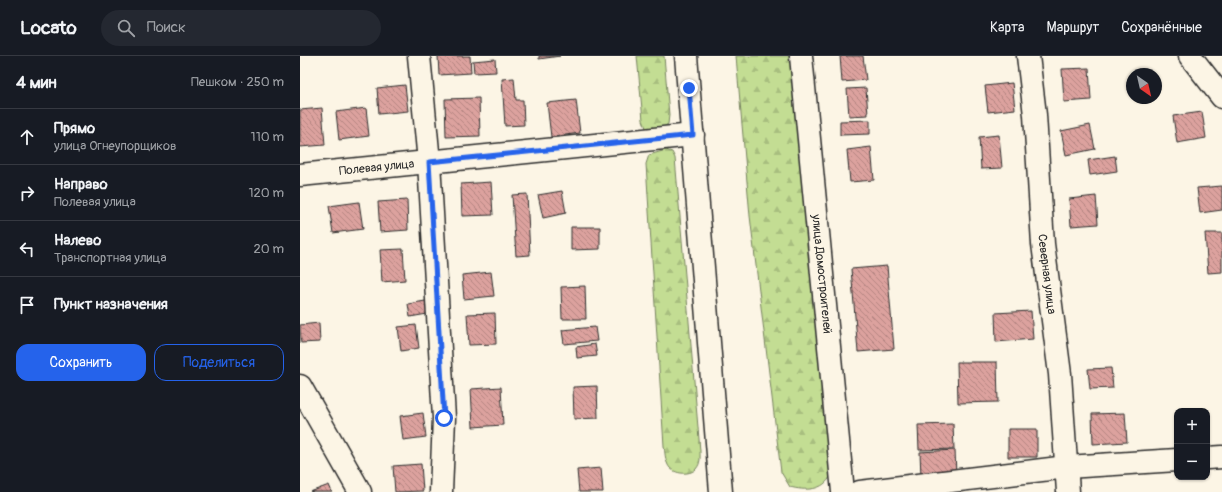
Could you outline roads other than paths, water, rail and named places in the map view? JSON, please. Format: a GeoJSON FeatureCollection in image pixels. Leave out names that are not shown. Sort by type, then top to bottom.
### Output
{"type":"FeatureCollection","features":[{"type":"Feature","properties":{"kind":"street"},"geometry":{"type":"LineString","coordinates":[[420,56],[429,162],[444,418],[441,492]]}},
{"type":"Feature","properties":{"kind":"street"},"geometry":{"type":"LineString","coordinates":[[686,56],[722,492]]}},
{"type":"Feature","properties":{"kind":"street","name":"улица Домостроителей"},"geometry":{"type":"LineString","coordinates":[[801,56],[843,492]]}},
{"type":"Feature","properties":{"kind":"street","name":"Северная улица"},"geometry":{"type":"LineString","coordinates":[[1028,56],[1035,115],[1043,244],[1059,367],[1068,492]]}},
{"type":"Feature","properties":{"kind":"street"},"geometry":{"type":"LineString","coordinates":[[1190,56],[1222,97]]}},
{"type":"Feature","properties":{"kind":"street","name":"Полевая улица"},"geometry":{"type":"LineString","coordinates":[[300,175],[693,135]]}},
{"type":"Feature","properties":{"kind":"street"},"geometry":{"type":"LineString","coordinates":[[300,386],[360,492]]}},
{"type":"Feature","properties":{"kind":"street"},"geometry":{"type":"LineString","coordinates":[[1210,458],[1222,457]]}},
{"type":"Feature","properties":{"kind":"street"},"geometry":{"type":"LineString","coordinates":[[860,492],[1067,467],[1174,460]]}}]}
